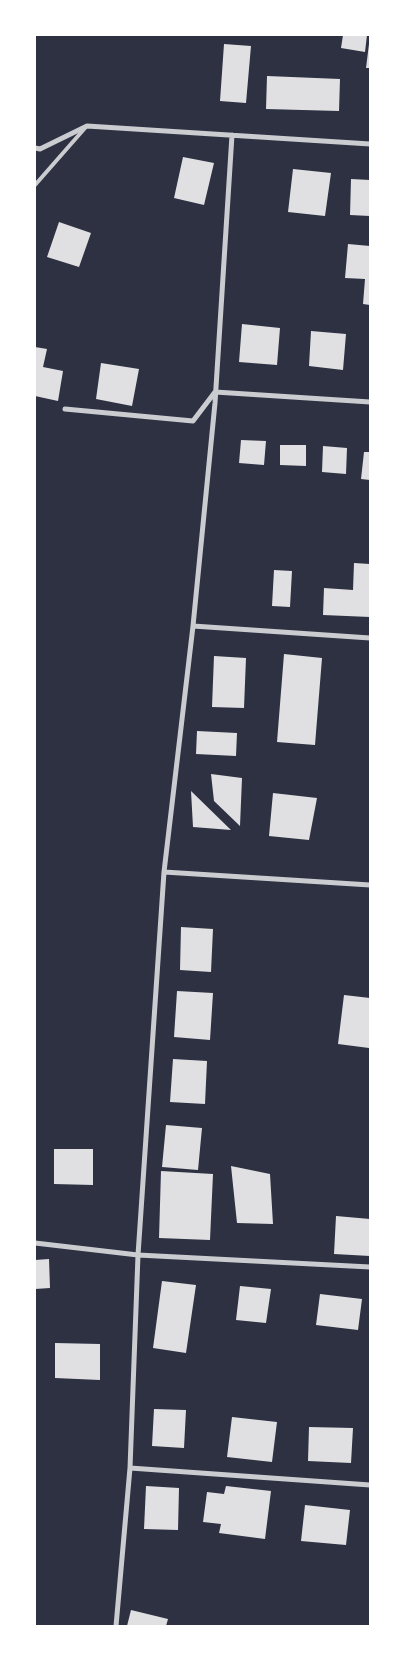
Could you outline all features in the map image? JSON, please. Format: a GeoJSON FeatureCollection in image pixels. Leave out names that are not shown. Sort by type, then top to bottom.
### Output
{"type":"FeatureCollection","features":[{"type":"Feature","properties":{"kind":"street"},"geometry":{"type":"LineString","coordinates":[[35,148],[40,149],[87,126],[370,144]]}},
{"type":"Feature","properties":{"kind":"street"},"geometry":{"type":"LineString","coordinates":[[116,1626],[130,1468],[138,1256],[164,872],[193,626],[215,392],[232,135]]}},
{"type":"Feature","properties":{"kind":"street"},"geometry":{"type":"LineString","coordinates":[[215,392],[370,402]]}},
{"type":"Feature","properties":{"kind":"street"},"geometry":{"type":"LineString","coordinates":[[65,409],[193,421],[215,392]]}},
{"type":"Feature","properties":{"kind":"street"},"geometry":{"type":"LineString","coordinates":[[193,626],[370,638]]}},
{"type":"Feature","properties":{"kind":"street"},"geometry":{"type":"LineString","coordinates":[[164,872],[370,885]]}},
{"type":"Feature","properties":{"kind":"street"},"geometry":{"type":"LineString","coordinates":[[35,1243],[138,1256],[370,1268]]}},
{"type":"Feature","properties":{"kind":"street"},"geometry":{"type":"LineString","coordinates":[[130,1468],[370,1485]]}},
{"type":"Feature","properties":{"kind":"lane"},"geometry":{"type":"LineString","coordinates":[[35,185],[87,126]]}},
{"type":"Feature","properties":{"kind":"building"},"geometry":{"type":"Polygon","coordinates":[[[343,35],[367,35],[365,52],[341,48],[343,35]]]}},
{"type":"Feature","properties":{"kind":"building"},"geometry":{"type":"Polygon","coordinates":[[[224,44],[251,46],[246,103],[220,101],[224,44]]]}},
{"type":"Feature","properties":{"kind":"building"},"geometry":{"type":"Polygon","coordinates":[[[369,44],[370,68],[366,68],[369,44]]]}},
{"type":"Feature","properties":{"kind":"building"},"geometry":{"type":"Polygon","coordinates":[[[267,76],[340,79],[339,111],[266,109],[267,76]]]}},
{"type":"Feature","properties":{"kind":"building"},"geometry":{"type":"Polygon","coordinates":[[[183,157],[214,163],[204,205],[174,198],[183,157]]]}},
{"type":"Feature","properties":{"kind":"building"},"geometry":{"type":"Polygon","coordinates":[[[293,169],[331,173],[325,216],[288,212],[293,169]]]}},
{"type":"Feature","properties":{"kind":"building"},"geometry":{"type":"Polygon","coordinates":[[[351,179],[370,180],[370,216],[350,215],[351,179]]]}},
{"type":"Feature","properties":{"kind":"building"},"geometry":{"type":"Polygon","coordinates":[[[59,222],[91,233],[79,267],[47,257],[59,222]]]}},
{"type":"Feature","properties":{"kind":"building"},"geometry":{"type":"Polygon","coordinates":[[[348,244],[370,246],[370,305],[363,304],[365,279],[345,278],[348,244]]]}},
{"type":"Feature","properties":{"kind":"building"},"geometry":{"type":"Polygon","coordinates":[[[242,324],[280,328],[277,365],[239,362],[242,324]]]}},
{"type":"Feature","properties":{"kind":"building"},"geometry":{"type":"Polygon","coordinates":[[[311,331],[346,334],[343,370],[309,366],[311,331]]]}},
{"type":"Feature","properties":{"kind":"building"},"geometry":{"type":"Polygon","coordinates":[[[35,347],[47,349],[43,367],[63,371],[58,401],[35,396],[35,347]]]}},
{"type":"Feature","properties":{"kind":"building"},"geometry":{"type":"Polygon","coordinates":[[[101,363],[139,369],[132,406],[96,399],[101,363]]]}},
{"type":"Feature","properties":{"kind":"building"},"geometry":{"type":"Polygon","coordinates":[[[241,440],[266,441],[264,465],[239,463],[241,440]]]}},
{"type":"Feature","properties":{"kind":"building"},"geometry":{"type":"Polygon","coordinates":[[[280,445],[306,445],[306,466],[280,465],[280,445]]]}},
{"type":"Feature","properties":{"kind":"building"},"geometry":{"type":"Polygon","coordinates":[[[323,446],[347,448],[346,474],[322,472],[323,446]]]}},
{"type":"Feature","properties":{"kind":"building"},"geometry":{"type":"Polygon","coordinates":[[[364,452],[370,452],[370,480],[361,479],[364,452]]]}},
{"type":"Feature","properties":{"kind":"building"},"geometry":{"type":"Polygon","coordinates":[[[354,563],[370,564],[370,617],[323,615],[324,588],[353,590],[354,563]]]}},
{"type":"Feature","properties":{"kind":"building"},"geometry":{"type":"Polygon","coordinates":[[[274,570],[292,571],[290,607],[272,606],[274,570]]]}},
{"type":"Feature","properties":{"kind":"building"},"geometry":{"type":"Polygon","coordinates":[[[284,654],[322,658],[315,745],[277,742],[284,654]]]}},
{"type":"Feature","properties":{"kind":"building"},"geometry":{"type":"Polygon","coordinates":[[[214,656],[246,658],[244,708],[212,707],[214,656]]]}},
{"type":"Feature","properties":{"kind":"building"},"geometry":{"type":"Polygon","coordinates":[[[197,731],[237,733],[236,756],[196,754],[197,731]]]}},
{"type":"Feature","properties":{"kind":"building"},"geometry":{"type":"Polygon","coordinates":[[[211,774],[242,778],[240,826],[214,801],[211,774]]]}},
{"type":"Feature","properties":{"kind":"building"},"geometry":{"type":"Polygon","coordinates":[[[191,791],[231,830],[193,827],[191,791]]]}},
{"type":"Feature","properties":{"kind":"building"},"geometry":{"type":"Polygon","coordinates":[[[273,793],[317,798],[309,840],[269,836],[273,793]]]}},
{"type":"Feature","properties":{"kind":"building"},"geometry":{"type":"Polygon","coordinates":[[[181,927],[213,929],[211,972],[180,970],[181,927]]]}},
{"type":"Feature","properties":{"kind":"building"},"geometry":{"type":"Polygon","coordinates":[[[177,991],[213,993],[210,1040],[174,1037],[177,991]]]}},
{"type":"Feature","properties":{"kind":"building"},"geometry":{"type":"Polygon","coordinates":[[[344,995],[370,998],[369,1048],[338,1044],[344,995]]]}},
{"type":"Feature","properties":{"kind":"building"},"geometry":{"type":"Polygon","coordinates":[[[173,1059],[207,1061],[205,1104],[170,1102],[173,1059]]]}},
{"type":"Feature","properties":{"kind":"building"},"geometry":{"type":"Polygon","coordinates":[[[166,1125],[202,1128],[198,1170],[162,1167],[166,1125]]]}},
{"type":"Feature","properties":{"kind":"building"},"geometry":{"type":"Polygon","coordinates":[[[54,1149],[93,1149],[93,1185],[54,1184],[54,1149]]]}},
{"type":"Feature","properties":{"kind":"building"},"geometry":{"type":"Polygon","coordinates":[[[231,1166],[270,1174],[273,1224],[237,1223],[231,1166]]]}},
{"type":"Feature","properties":{"kind":"building"},"geometry":{"type":"Polygon","coordinates":[[[161,1171],[213,1174],[210,1240],[159,1238],[161,1171]]]}},
{"type":"Feature","properties":{"kind":"building"},"geometry":{"type":"Polygon","coordinates":[[[336,1216],[370,1219],[370,1256],[334,1254],[336,1216]]]}},
{"type":"Feature","properties":{"kind":"building"},"geometry":{"type":"Polygon","coordinates":[[[49,1259],[50,1288],[35,1289],[35,1260],[49,1259]]]}},
{"type":"Feature","properties":{"kind":"building"},"geometry":{"type":"Polygon","coordinates":[[[162,1281],[196,1285],[186,1353],[153,1348],[162,1281]]]}},
{"type":"Feature","properties":{"kind":"building"},"geometry":{"type":"Polygon","coordinates":[[[240,1286],[271,1289],[266,1323],[236,1320],[240,1286]]]}},
{"type":"Feature","properties":{"kind":"building"},"geometry":{"type":"Polygon","coordinates":[[[320,1294],[362,1299],[358,1330],[316,1325],[320,1294]]]}},
{"type":"Feature","properties":{"kind":"building"},"geometry":{"type":"Polygon","coordinates":[[[55,1343],[100,1344],[100,1380],[55,1378],[55,1343]]]}},
{"type":"Feature","properties":{"kind":"building"},"geometry":{"type":"Polygon","coordinates":[[[154,1409],[186,1410],[184,1448],[152,1446],[154,1409]]]}},
{"type":"Feature","properties":{"kind":"building"},"geometry":{"type":"Polygon","coordinates":[[[232,1417],[277,1422],[272,1462],[227,1457],[232,1417]]]}},
{"type":"Feature","properties":{"kind":"building"},"geometry":{"type":"Polygon","coordinates":[[[309,1427],[353,1428],[351,1463],[308,1461],[309,1427]]]}},
{"type":"Feature","properties":{"kind":"building"},"geometry":{"type":"Polygon","coordinates":[[[146,1486],[179,1488],[178,1530],[144,1529],[146,1486]]]}},
{"type":"Feature","properties":{"kind":"building"},"geometry":{"type":"Polygon","coordinates":[[[226,1486],[271,1491],[265,1539],[219,1533],[221,1524],[203,1522],[207,1492],[224,1494],[226,1486]]]}},
{"type":"Feature","properties":{"kind":"building"},"geometry":{"type":"Polygon","coordinates":[[[305,1505],[350,1510],[346,1545],[301,1541],[305,1505]]]}},
{"type":"Feature","properties":{"kind":"building"},"geometry":{"type":"Polygon","coordinates":[[[131,1610],[168,1619],[166,1626],[127,1626],[131,1610]]]}}]}
